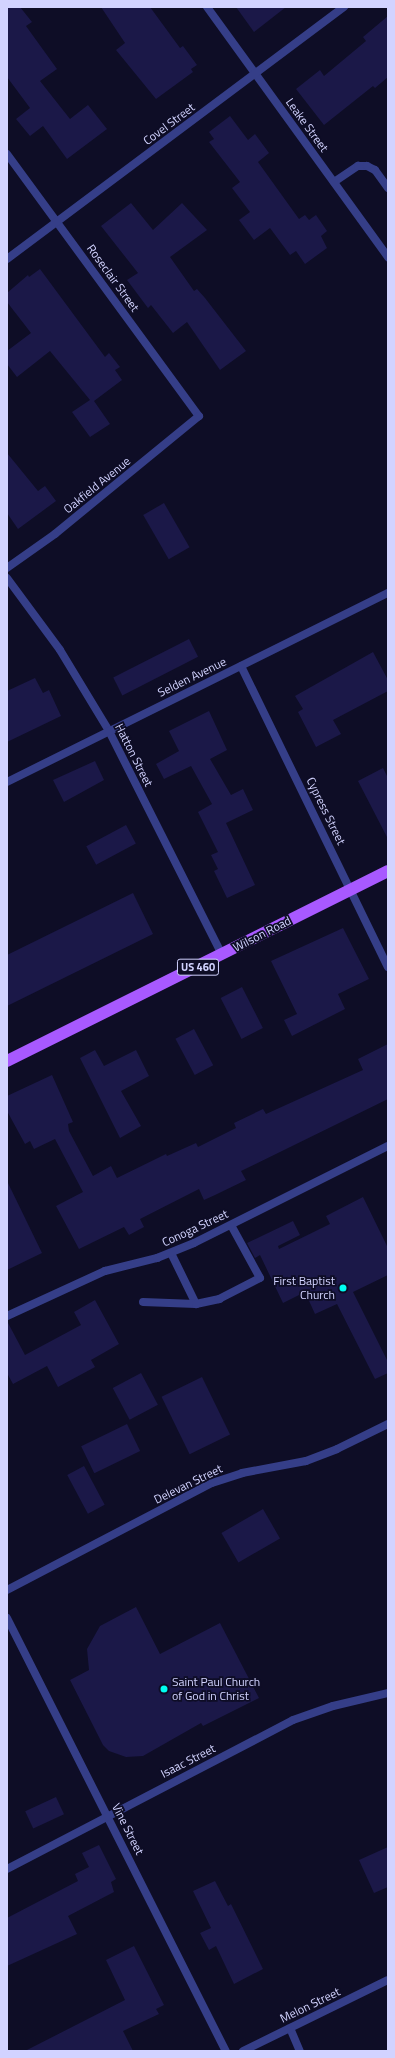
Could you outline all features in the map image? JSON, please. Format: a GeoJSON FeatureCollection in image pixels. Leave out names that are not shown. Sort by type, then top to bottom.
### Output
{"type":"FeatureCollection","features":[{"type":"Feature","properties":{"kind":"main road","name":"Wilson Road"},"geometry":{"type":"LineString","coordinates":[[7,1061],[388,871]]}},
{"type":"Feature","properties":{"kind":"street","name":"Leake Street"},"geometry":{"type":"LineString","coordinates":[[207,7],[388,257]]}},
{"type":"Feature","properties":{"kind":"street","name":"Covel Street"},"geometry":{"type":"LineString","coordinates":[[7,259],[344,7]]}},
{"type":"Feature","properties":{"kind":"street","name":"Roseclair Street"},"geometry":{"type":"LineString","coordinates":[[7,154],[199,416]]}},
{"type":"Feature","properties":{"kind":"street"},"geometry":{"type":"LineString","coordinates":[[334,182],[358,166],[367,166],[375,170],[388,188]]}},
{"type":"Feature","properties":{"kind":"street","name":"Oakfield Avenue"},"geometry":{"type":"LineString","coordinates":[[7,568],[55,534],[199,416]]}},
{"type":"Feature","properties":{"kind":"street","name":"Hatton Street"},"geometry":{"type":"LineString","coordinates":[[7,578],[60,650],[109,731],[222,955]]}},
{"type":"Feature","properties":{"kind":"street","name":"Selden Avenue"},"geometry":{"type":"LineString","coordinates":[[7,782],[388,593]]}},
{"type":"Feature","properties":{"kind":"street","name":"Cypress Street"},"geometry":{"type":"LineString","coordinates":[[241,666],[388,967]]}},
{"type":"Feature","properties":{"kind":"street","name":"Conoga Street"},"geometry":{"type":"LineString","coordinates":[[7,1316],[105,1271],[171,1253],[231,1225],[388,1146]]}},
{"type":"Feature","properties":{"kind":"street"},"geometry":{"type":"LineString","coordinates":[[143,1302],[196,1304],[219,1299],[260,1278],[231,1225]]}},
{"type":"Feature","properties":{"kind":"street"},"geometry":{"type":"LineString","coordinates":[[171,1253],[196,1304]]}},
{"type":"Feature","properties":{"kind":"street","name":"Delevan Street"},"geometry":{"type":"LineString","coordinates":[[7,1590],[212,1483],[242,1473],[306,1461],[337,1449],[388,1424]]}},
{"type":"Feature","properties":{"kind":"street","name":"Vine Street"},"geometry":{"type":"LineString","coordinates":[[7,1618],[226,2051]]}},
{"type":"Feature","properties":{"kind":"street","name":"Isaac Street"},"geometry":{"type":"LineString","coordinates":[[7,1869],[293,1720],[333,1706],[388,1693]]}},
{"type":"Feature","properties":{"kind":"street","name":"Melon Street"},"geometry":{"type":"LineString","coordinates":[[243,2051],[388,1980]]}},
{"type":"Feature","properties":{"kind":"street"},"geometry":{"type":"LineString","coordinates":[[290,2028],[300,2051]]}},
{"type":"Feature","properties":{"kind":"building"},"geometry":{"type":"Polygon","coordinates":[[[7,7],[20,7],[32,22],[26,26],[57,69],[40,81],[70,119],[88,105],[107,129],[67,159],[43,126],[30,136],[16,119],[30,108],[7,77],[7,7]]]}},
{"type":"Feature","properties":{"kind":"building"},"geometry":{"type":"Polygon","coordinates":[[[101,7],[150,7],[180,48],[183,46],[197,65],[191,69],[193,72],[156,99],[116,50],[125,43],[101,7]]]}},
{"type":"Feature","properties":{"kind":"building"},"geometry":{"type":"Polygon","coordinates":[[[236,7],[286,7],[254,32],[236,7]]]}},
{"type":"Feature","properties":{"kind":"building"},"geometry":{"type":"Polygon","coordinates":[[[388,16],[388,77],[375,88],[373,86],[324,125],[296,89],[320,70],[324,76],[366,41],[363,37],[388,16]]]}},
{"type":"Feature","properties":{"kind":"building"},"geometry":{"type":"Polygon","coordinates":[[[230,116],[248,140],[255,134],[269,153],[258,162],[299,219],[305,215],[309,220],[316,215],[327,231],[321,236],[327,248],[305,264],[296,251],[290,255],[270,228],[254,240],[239,220],[250,212],[232,188],[240,182],[209,142],[214,139],[209,132],[230,116]]]}},
{"type":"Feature","properties":{"kind":"building"},"geometry":{"type":"Polygon","coordinates":[[[131,203],[153,230],[182,203],[207,230],[170,257],[194,291],[197,289],[205,298],[246,351],[220,370],[187,322],[173,333],[151,305],[148,308],[127,280],[138,273],[101,226],[131,203]]]}},
{"type":"Feature","properties":{"kind":"building"},"geometry":{"type":"Polygon","coordinates":[[[40,269],[105,357],[109,353],[120,367],[115,370],[122,380],[94,401],[110,424],[90,437],[72,412],[90,400],[50,351],[17,377],[7,364],[7,351],[31,333],[7,302],[7,293],[28,275],[29,277],[40,269]]]}},
{"type":"Feature","properties":{"kind":"building"},"geometry":{"type":"Polygon","coordinates":[[[7,453],[38,491],[45,486],[56,501],[18,529],[7,513],[7,453]]]}},
{"type":"Feature","properties":{"kind":"building"},"geometry":{"type":"Polygon","coordinates":[[[164,503],[190,547],[169,559],[143,515],[164,503]]]}},
{"type":"Feature","properties":{"kind":"building"},"geometry":{"type":"Polygon","coordinates":[[[189,639],[198,657],[122,695],[113,678],[189,639]]]}},
{"type":"Feature","properties":{"kind":"building"},"geometry":{"type":"Polygon","coordinates":[[[373,652],[388,680],[388,691],[333,720],[341,734],[316,747],[298,712],[303,709],[295,696],[373,652]]]}},
{"type":"Feature","properties":{"kind":"building"},"geometry":{"type":"Polygon","coordinates":[[[35,678],[43,693],[49,690],[61,716],[7,742],[7,691],[35,678]]]}},
{"type":"Feature","properties":{"kind":"building"},"geometry":{"type":"Polygon","coordinates":[[[209,711],[227,750],[210,759],[231,795],[243,789],[253,810],[226,823],[255,885],[227,898],[214,871],[218,869],[211,855],[218,852],[198,812],[212,804],[191,766],[164,779],[156,764],[179,751],[169,731],[209,711]]]}},
{"type":"Feature","properties":{"kind":"building"},"geometry":{"type":"Polygon","coordinates":[[[95,761],[104,780],[64,802],[53,780],[95,761]]]}},
{"type":"Feature","properties":{"kind":"building"},"geometry":{"type":"Polygon","coordinates":[[[383,768],[388,778],[388,839],[358,781],[383,768]]]}},
{"type":"Feature","properties":{"kind":"building"},"geometry":{"type":"Polygon","coordinates":[[[126,825],[136,844],[96,865],[86,846],[126,825]]]}},
{"type":"Feature","properties":{"kind":"building"},"geometry":{"type":"Polygon","coordinates":[[[133,893],[153,934],[7,1006],[7,955],[133,893]]]}},
{"type":"Feature","properties":{"kind":"building"},"geometry":{"type":"Polygon","coordinates":[[[343,928],[369,979],[338,994],[345,1009],[292,1036],[284,1020],[297,1014],[271,961],[343,928]]]}},
{"type":"Feature","properties":{"kind":"building"},"geometry":{"type":"Polygon","coordinates":[[[242,987],[263,1028],[241,1039],[221,998],[242,987]]]}},
{"type":"Feature","properties":{"kind":"building"},"geometry":{"type":"Polygon","coordinates":[[[194,1029],[213,1065],[195,1075],[175,1039],[194,1029]]]}},
{"type":"Feature","properties":{"kind":"building"},"geometry":{"type":"Polygon","coordinates":[[[388,1044],[388,1099],[241,1171],[246,1180],[204,1200],[199,1189],[140,1219],[144,1227],[129,1235],[124,1227],[79,1249],[56,1206],[83,1192],[55,1139],[34,1149],[30,1141],[25,1144],[7,1111],[7,1096],[52,1075],[73,1122],[68,1124],[69,1131],[93,1176],[111,1166],[117,1178],[166,1154],[167,1156],[196,1143],[198,1147],[236,1128],[234,1123],[263,1109],[266,1114],[363,1070],[358,1059],[388,1044]]]}},
{"type":"Feature","properties":{"kind":"building"},"geometry":{"type":"Polygon","coordinates":[[[95,1050],[104,1066],[136,1050],[149,1076],[121,1091],[141,1126],[120,1138],[80,1058],[95,1050]]]}},
{"type":"Feature","properties":{"kind":"building"},"geometry":{"type":"Polygon","coordinates":[[[7,1181],[42,1253],[7,1270],[7,1181]]]}},
{"type":"Feature","properties":{"kind":"building","name":"First Baptist Church"},"geometry":{"type":"Polygon","coordinates":[[[363,1197],[388,1248],[388,1275],[353,1292],[388,1362],[388,1373],[375,1379],[337,1304],[315,1314],[305,1292],[283,1303],[260,1255],[255,1258],[247,1243],[293,1221],[300,1235],[278,1246],[279,1249],[330,1224],[326,1216],[363,1197]]]}},
{"type":"Feature","properties":{"kind":"building"},"geometry":{"type":"Polygon","coordinates":[[[95,1300],[119,1344],[91,1360],[95,1367],[58,1387],[47,1366],[13,1384],[7,1373],[7,1321],[25,1355],[81,1325],[74,1312],[95,1300]]]}},
{"type":"Feature","properties":{"kind":"building"},"geometry":{"type":"Polygon","coordinates":[[[141,1373],[158,1405],[130,1420],[113,1388],[141,1373]]]}},
{"type":"Feature","properties":{"kind":"building"},"geometry":{"type":"Polygon","coordinates":[[[202,1377],[230,1435],[190,1454],[162,1397],[202,1377]]]}},
{"type":"Feature","properties":{"kind":"building"},"geometry":{"type":"Polygon","coordinates":[[[127,1424],[140,1451],[94,1473],[81,1446],[127,1424]]]}},
{"type":"Feature","properties":{"kind":"building"},"geometry":{"type":"Polygon","coordinates":[[[84,1466],[105,1505],[88,1514],[67,1475],[84,1466]]]}},
{"type":"Feature","properties":{"kind":"building"},"geometry":{"type":"Polygon","coordinates":[[[263,1509],[280,1538],[238,1562],[221,1533],[263,1509]]]}},
{"type":"Feature","properties":{"kind":"building","name":"Saint Paul Church of God in Christ"},"geometry":{"type":"Polygon","coordinates":[[[136,1607],[160,1654],[220,1623],[259,1698],[203,1726],[201,1723],[143,1756],[126,1757],[109,1751],[103,1745],[70,1680],[89,1670],[87,1649],[100,1626],[136,1607]]]}},
{"type":"Feature","properties":{"kind":"building"},"geometry":{"type":"Polygon","coordinates":[[[56,1797],[64,1814],[33,1829],[25,1811],[56,1797]]]}},
{"type":"Feature","properties":{"kind":"building"},"geometry":{"type":"Polygon","coordinates":[[[99,1845],[116,1879],[111,1882],[114,1892],[68,1916],[77,1934],[7,1966],[7,1918],[78,1881],[75,1874],[89,1867],[82,1853],[99,1845]]]}},
{"type":"Feature","properties":{"kind":"building"},"geometry":{"type":"Polygon","coordinates":[[[388,1847],[388,1887],[374,1893],[359,1860],[388,1847]]]}},
{"type":"Feature","properties":{"kind":"building"},"geometry":{"type":"Polygon","coordinates":[[[215,1881],[228,1906],[231,1904],[263,1969],[234,1984],[216,1946],[209,1950],[200,1933],[211,1928],[193,1891],[215,1881]]]}},
{"type":"Feature","properties":{"kind":"building"},"geometry":{"type":"Polygon","coordinates":[[[134,1946],[164,2005],[156,2009],[159,2014],[123,2031],[133,2051],[25,2051],[125,2000],[106,1960],[134,1946]]]}},
{"type":"Feature","properties":{"kind":"place","name":"First Baptist Church"},"geometry":{"type":"Point","coordinates":[343,1288]}},
{"type":"Feature","properties":{"kind":"place","name":"Saint Paul Church of God in Christ"},"geometry":{"type":"Point","coordinates":[164,1689]}}]}
